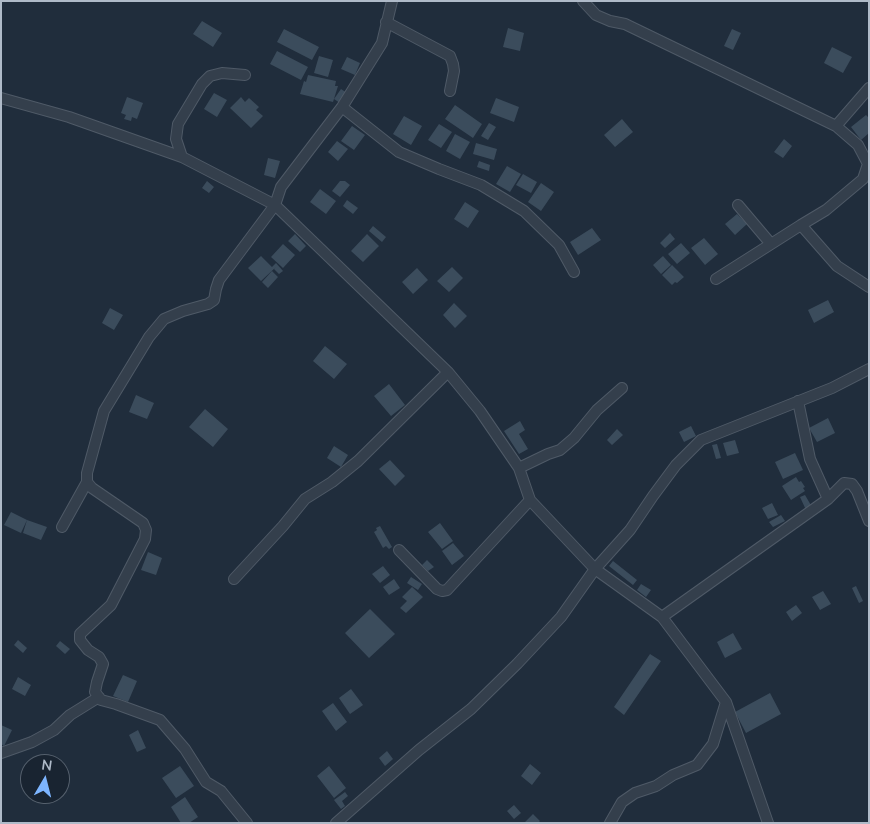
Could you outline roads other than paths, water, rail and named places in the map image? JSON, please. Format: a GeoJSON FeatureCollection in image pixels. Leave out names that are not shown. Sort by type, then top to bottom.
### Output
{"type":"FeatureCollection","features":[{"type":"Feature","properties":{"kind":"street"},"geometry":{"type":"LineString","coordinates":[[62,527],[87,482],[87,473],[104,411],[149,337],[164,319],[182,311],[208,304],[214,300],[220,280],[275,205],[281,188],[342,107],[382,43],[392,1]]}},
{"type":"Feature","properties":{"kind":"street"},"geometry":{"type":"LineString","coordinates":[[583,1],[596,15],[625,24],[836,126],[858,145],[868,164],[863,179],[826,210],[716,279]]}},
{"type":"Feature","properties":{"kind":"street"},"geometry":{"type":"LineString","coordinates":[[386,22],[450,56],[454,71],[450,91]]}},
{"type":"Feature","properties":{"kind":"street"},"geometry":{"type":"LineString","coordinates":[[182,157],[176,139],[178,124],[202,84],[210,76],[222,73],[245,74]]}},
{"type":"Feature","properties":{"kind":"street"},"geometry":{"type":"LineString","coordinates":[[836,126],[869,88]]}},
{"type":"Feature","properties":{"kind":"street"},"geometry":{"type":"LineString","coordinates":[[1,98],[68,117],[182,157],[275,205],[448,372],[480,411],[519,468],[530,500],[595,569],[662,617],[726,702],[768,823]]}},
{"type":"Feature","properties":{"kind":"street"},"geometry":{"type":"LineString","coordinates":[[342,107],[399,152],[481,185],[524,212],[559,245],[574,272]]}},
{"type":"Feature","properties":{"kind":"street"},"geometry":{"type":"LineString","coordinates":[[738,205],[771,244]]}},
{"type":"Feature","properties":{"kind":"street"},"geometry":{"type":"LineString","coordinates":[[800,225],[836,266],[869,287]]}},
{"type":"Feature","properties":{"kind":"street"},"geometry":{"type":"LineString","coordinates":[[336,823],[419,750],[471,709],[517,664],[560,617],[595,569],[630,530],[676,465],[701,440],[832,388],[869,369]]}},
{"type":"Feature","properties":{"kind":"street"},"geometry":{"type":"LineString","coordinates":[[234,579],[283,526],[304,499],[332,482],[358,461],[448,372]]}},
{"type":"Feature","properties":{"kind":"street"},"geometry":{"type":"LineString","coordinates":[[519,468],[560,450],[622,388]]}},
{"type":"Feature","properties":{"kind":"street"},"geometry":{"type":"LineString","coordinates":[[798,401],[810,459],[828,499]]}},
{"type":"Feature","properties":{"kind":"street"},"geometry":{"type":"LineString","coordinates":[[87,482],[92,488],[143,523],[146,530],[145,538],[111,605],[80,634],[80,640],[104,664],[94,692],[101,700],[160,720],[185,749],[206,782],[221,791],[247,823]]}},
{"type":"Feature","properties":{"kind":"street"},"geometry":{"type":"LineString","coordinates":[[662,617],[828,499],[844,483],[852,484],[857,491],[869,521]]}},
{"type":"Feature","properties":{"kind":"street"},"geometry":{"type":"LineString","coordinates":[[399,550],[437,589],[446,590],[530,500]]}},
{"type":"Feature","properties":{"kind":"street"},"geometry":{"type":"LineString","coordinates":[[1,753],[32,742],[54,730],[70,715],[98,697]]}},
{"type":"Feature","properties":{"kind":"street"},"geometry":{"type":"LineString","coordinates":[[610,823],[622,802],[635,793],[656,786],[673,775],[697,765],[713,744],[726,702]]}}]}
